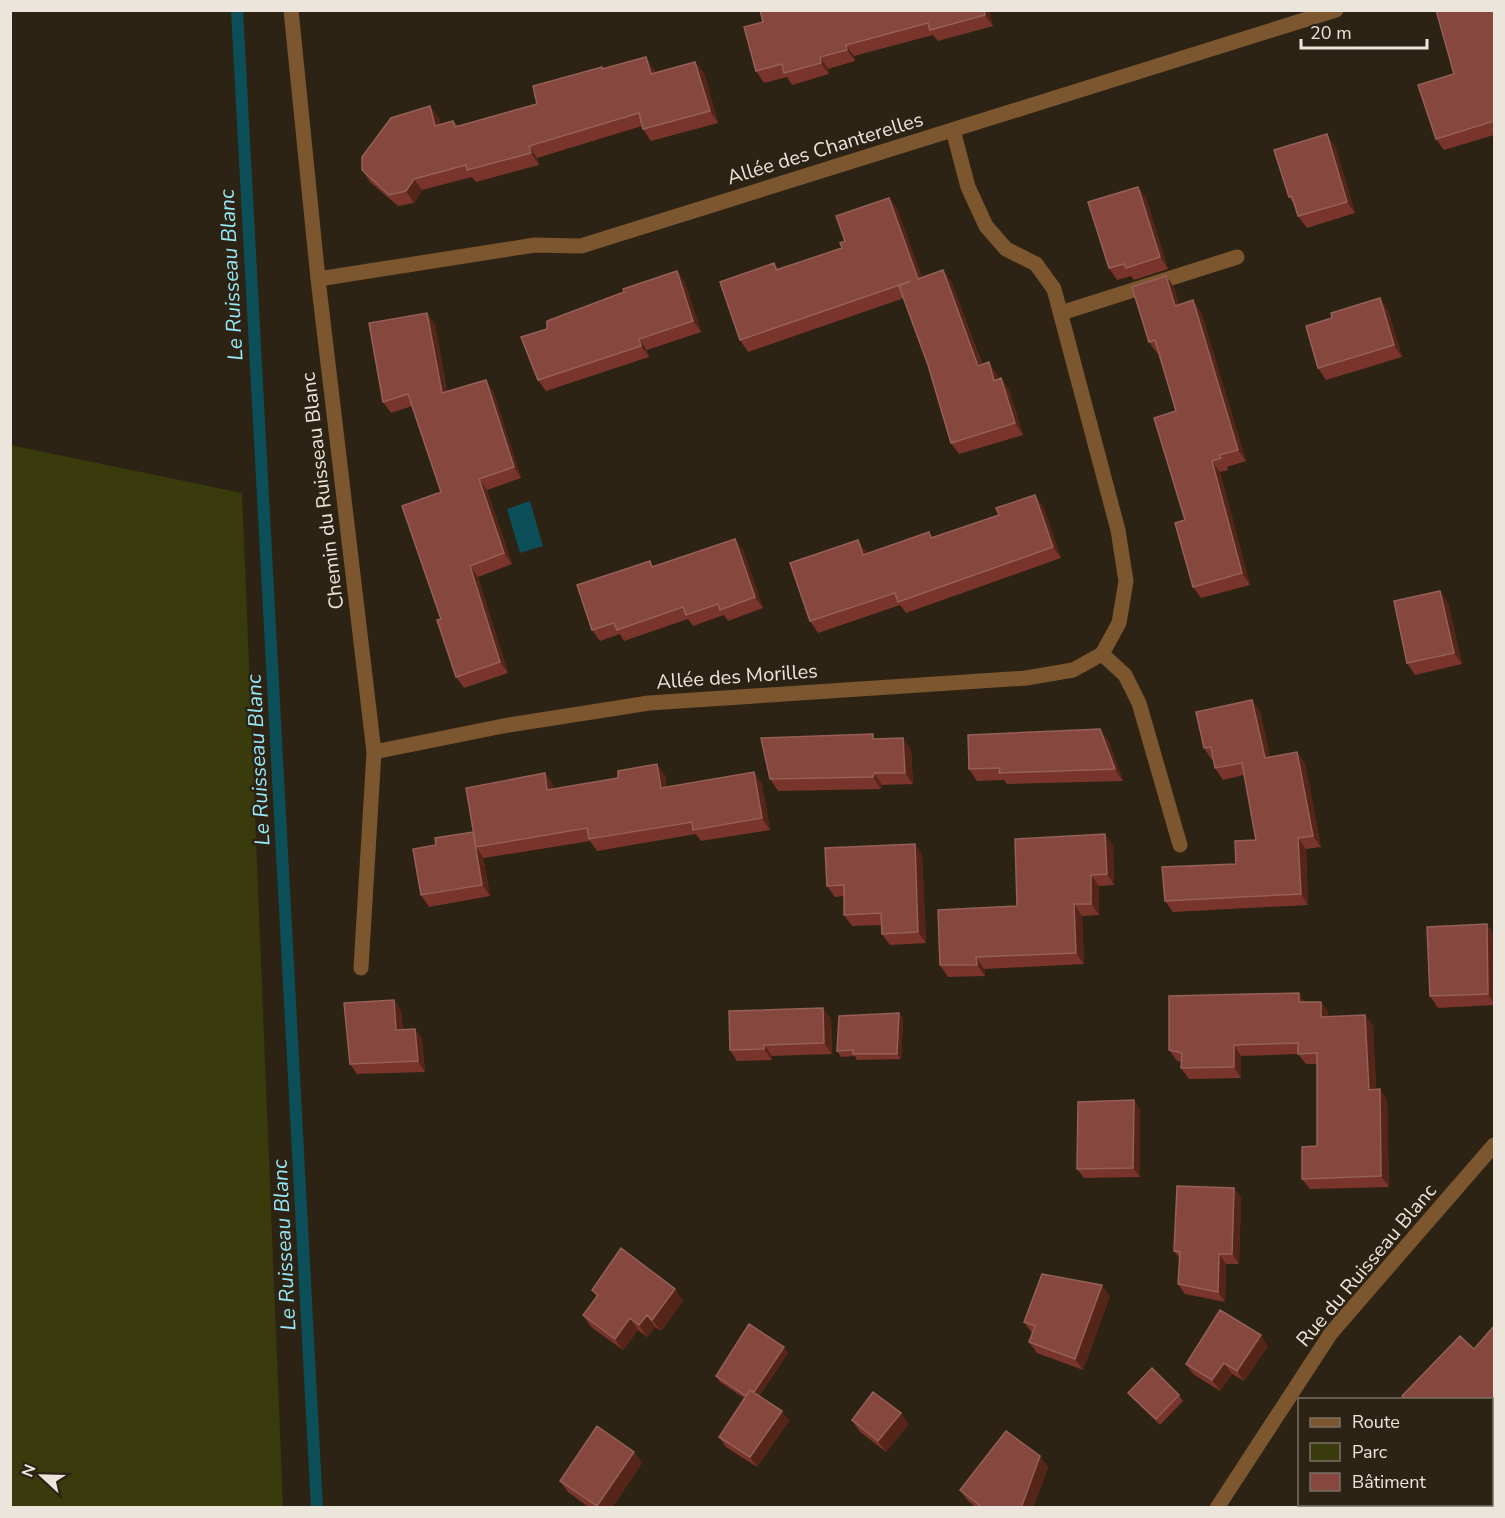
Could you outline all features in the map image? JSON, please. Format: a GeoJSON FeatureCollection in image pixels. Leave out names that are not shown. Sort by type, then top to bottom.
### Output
{"type":"FeatureCollection","features":[{"type":"Feature","properties":{"kind":"street","name":"Chemin du Ruisseau Blanc"},"geometry":{"type":"LineString","coordinates":[[291,10],[318,279],[374,752],[361,968]]}},
{"type":"Feature","properties":{"kind":"street","name":"Allée des Chanterelles"},"geometry":{"type":"LineString","coordinates":[[318,279],[535,245],[581,246],[1336,10]]}},
{"type":"Feature","properties":{"kind":"street"},"geometry":{"type":"LineString","coordinates":[[953,130],[968,187],[986,226],[1006,249],[1036,264],[1054,289],[1118,530],[1126,581],[1119,624],[1102,654],[1125,675],[1139,703],[1180,845]]}},
{"type":"Feature","properties":{"kind":"street"},"geometry":{"type":"LineString","coordinates":[[1061,313],[1237,257]]}},
{"type":"Feature","properties":{"kind":"street","name":"Allée des Morilles"},"geometry":{"type":"LineString","coordinates":[[374,752],[503,726],[649,703],[1026,678],[1073,670],[1102,654]]}},
{"type":"Feature","properties":{"kind":"street","name":"Rue du Ruisseau Blanc"},"geometry":{"type":"LineString","coordinates":[[1217,1508],[1331,1333],[1494,1144]]}},
{"type":"Feature","properties":{"kind":"green space"},"geometry":{"type":"Polygon","coordinates":[[[10,445],[242,493],[283,1507],[11,1507],[10,445]]]}},
{"type":"Feature","properties":{"kind":"water"},"geometry":{"type":"Polygon","coordinates":[[[530,501],[543,546],[520,553],[507,509],[530,501]]]}},
{"type":"Feature","properties":{"kind":"building"},"geometry":{"type":"Polygon","coordinates":[[[760,10],[984,10],[985,15],[930,30],[928,23],[846,45],[847,50],[820,57],[821,63],[784,73],[782,64],[756,71],[744,27],[763,22],[760,10]]]}},
{"type":"Feature","properties":{"kind":"building"},"geometry":{"type":"Polygon","coordinates":[[[1436,10],[1494,10],[1494,121],[1436,139],[1418,85],[1454,74],[1436,10]]]}},
{"type":"Feature","properties":{"kind":"building"},"geometry":{"type":"Polygon","coordinates":[[[646,57],[651,74],[695,62],[710,111],[643,129],[639,113],[529,146],[531,153],[467,170],[466,165],[414,179],[406,191],[389,195],[362,170],[362,157],[391,118],[430,106],[435,126],[453,121],[455,127],[537,104],[533,86],[646,57]]]}},
{"type":"Feature","properties":{"kind":"building"},"geometry":{"type":"Polygon","coordinates":[[[1327,134],[1347,202],[1298,216],[1292,196],[1289,197],[1274,150],[1327,134]]]}},
{"type":"Feature","properties":{"kind":"building"},"geometry":{"type":"Polygon","coordinates":[[[1138,187],[1160,257],[1126,268],[1124,264],[1109,268],[1088,202],[1138,187]]]}},
{"type":"Feature","properties":{"kind":"building"},"geometry":{"type":"Polygon","coordinates":[[[889,198],[918,279],[943,270],[978,366],[989,362],[994,381],[1001,378],[1015,423],[951,443],[928,365],[899,286],[911,281],[740,340],[720,282],[774,263],[776,270],[842,248],[840,243],[845,241],[836,216],[889,198]]]}},
{"type":"Feature","properties":{"kind":"building"},"geometry":{"type":"Polygon","coordinates":[[[677,271],[693,321],[639,339],[641,346],[538,380],[521,337],[547,329],[547,321],[624,292],[623,289],[677,271]]]}},
{"type":"Feature","properties":{"kind":"building"},"geometry":{"type":"Polygon","coordinates":[[[1166,276],[1175,306],[1193,300],[1238,450],[1219,455],[1221,458],[1212,461],[1242,573],[1193,587],[1175,523],[1185,520],[1154,418],[1176,411],[1155,340],[1149,342],[1132,287],[1166,276]]]}},
{"type":"Feature","properties":{"kind":"building"},"geometry":{"type":"Polygon","coordinates":[[[1380,298],[1394,345],[1318,368],[1306,326],[1332,318],[1331,313],[1380,298]]]}},
{"type":"Feature","properties":{"kind":"building"},"geometry":{"type":"Polygon","coordinates":[[[427,313],[442,393],[486,380],[514,467],[479,479],[504,553],[470,566],[500,662],[456,677],[437,620],[441,619],[402,506],[441,492],[408,394],[383,402],[369,323],[427,313]]]}},
{"type":"Feature","properties":{"kind":"building"},"geometry":{"type":"Polygon","coordinates":[[[1035,495],[1053,547],[898,602],[895,593],[810,621],[790,563],[858,540],[863,555],[929,532],[931,538],[999,515],[996,508],[1035,495]]]}},
{"type":"Feature","properties":{"kind":"building"},"geometry":{"type":"Polygon","coordinates":[[[735,539],[755,597],[720,610],[718,604],[686,615],[683,607],[617,630],[614,623],[592,630],[577,585],[650,561],[652,567],[735,539]]]}},
{"type":"Feature","properties":{"kind":"building"},"geometry":{"type":"Polygon","coordinates":[[[1440,591],[1454,653],[1407,663],[1394,601],[1440,591]]]}},
{"type":"Feature","properties":{"kind":"building"},"geometry":{"type":"Polygon","coordinates":[[[1252,700],[1265,758],[1297,752],[1313,836],[1298,838],[1301,894],[1165,901],[1162,867],[1236,864],[1235,841],[1256,840],[1242,763],[1215,768],[1211,747],[1204,748],[1196,712],[1252,700]]]}},
{"type":"Feature","properties":{"kind":"building"},"geometry":{"type":"Polygon","coordinates":[[[1100,729],[1115,769],[999,773],[1000,768],[969,769],[968,735],[1100,729]]]}},
{"type":"Feature","properties":{"kind":"building"},"geometry":{"type":"Polygon","coordinates":[[[873,734],[873,739],[903,738],[905,773],[874,773],[873,777],[770,779],[761,738],[873,734]]]}},
{"type":"Feature","properties":{"kind":"building"},"geometry":{"type":"Polygon","coordinates":[[[657,764],[661,788],[754,772],[762,818],[693,830],[692,822],[589,839],[587,828],[476,847],[466,788],[545,773],[547,790],[618,778],[618,771],[657,764]]]}},
{"type":"Feature","properties":{"kind":"building"},"geometry":{"type":"Polygon","coordinates":[[[473,832],[482,885],[421,895],[413,849],[436,845],[435,838],[473,832]]]}},
{"type":"Feature","properties":{"kind":"building"},"geometry":{"type":"Polygon","coordinates":[[[1105,834],[1107,874],[1091,875],[1091,904],[1074,904],[1076,953],[976,957],[977,965],[940,965],[938,910],[1017,906],[1015,839],[1105,834]]]}},
{"type":"Feature","properties":{"kind":"building"},"geometry":{"type":"Polygon","coordinates":[[[915,844],[918,932],[882,934],[881,913],[844,915],[844,885],[827,886],[825,848],[915,844]]]}},
{"type":"Feature","properties":{"kind":"building"},"geometry":{"type":"Polygon","coordinates":[[[1487,924],[1488,994],[1430,996],[1427,927],[1487,924]]]}},
{"type":"Feature","properties":{"kind":"building"},"geometry":{"type":"Polygon","coordinates":[[[1299,993],[1299,1002],[1321,1002],[1321,1017],[1365,1015],[1369,1090],[1380,1089],[1381,1176],[1302,1179],[1302,1147],[1317,1146],[1317,1053],[1298,1054],[1298,1043],[1234,1045],[1234,1067],[1181,1068],[1182,1053],[1169,1050],[1169,996],[1299,993]]]}},
{"type":"Feature","properties":{"kind":"building"},"geometry":{"type":"Polygon","coordinates":[[[394,1000],[396,1030],[415,1029],[418,1061],[350,1064],[344,1003],[394,1000]]]}},
{"type":"Feature","properties":{"kind":"building"},"geometry":{"type":"Polygon","coordinates":[[[823,1008],[824,1043],[764,1045],[764,1049],[730,1050],[729,1011],[823,1008]]]}},
{"type":"Feature","properties":{"kind":"building"},"geometry":{"type":"Polygon","coordinates":[[[899,1013],[897,1054],[853,1054],[853,1050],[837,1051],[839,1016],[899,1013]]]}},
{"type":"Feature","properties":{"kind":"building"},"geometry":{"type":"Polygon","coordinates":[[[1134,1100],[1133,1168],[1077,1169],[1078,1102],[1134,1100]]]}},
{"type":"Feature","properties":{"kind":"building"},"geometry":{"type":"Polygon","coordinates":[[[1177,1186],[1234,1188],[1232,1254],[1219,1254],[1218,1292],[1178,1284],[1180,1252],[1174,1251],[1177,1186]]]}},
{"type":"Feature","properties":{"kind":"building"},"geometry":{"type":"Polygon","coordinates":[[[621,1248],[675,1289],[652,1320],[647,1315],[639,1325],[630,1318],[615,1339],[583,1315],[598,1295],[592,1290],[621,1248]]]}},
{"type":"Feature","properties":{"kind":"building"},"geometry":{"type":"Polygon","coordinates":[[[1042,1274],[1102,1285],[1075,1359],[1029,1342],[1035,1326],[1024,1322],[1042,1274]]]}},
{"type":"Feature","properties":{"kind":"building"},"geometry":{"type":"Polygon","coordinates":[[[1220,1310],[1261,1335],[1237,1371],[1224,1363],[1212,1380],[1186,1364],[1220,1310]]]}},
{"type":"Feature","properties":{"kind":"building"},"geometry":{"type":"Polygon","coordinates":[[[749,1324],[784,1347],[754,1392],[750,1390],[746,1396],[716,1376],[749,1324]]]}},
{"type":"Feature","properties":{"kind":"building"},"geometry":{"type":"Polygon","coordinates":[[[1494,1326],[1493,1472],[1493,1398],[1404,1398],[1402,1396],[1460,1336],[1474,1349],[1494,1326]]]}},
{"type":"Feature","properties":{"kind":"building"},"geometry":{"type":"Polygon","coordinates":[[[1152,1368],[1179,1395],[1156,1419],[1128,1393],[1152,1368]]]}},
{"type":"Feature","properties":{"kind":"building"},"geometry":{"type":"Polygon","coordinates":[[[750,1390],[782,1411],[750,1457],[719,1437],[750,1390]]]}},
{"type":"Feature","properties":{"kind":"building"},"geometry":{"type":"Polygon","coordinates":[[[873,1392],[901,1413],[878,1441],[852,1420],[873,1392]]]}},
{"type":"Feature","properties":{"kind":"building"},"geometry":{"type":"Polygon","coordinates":[[[597,1426],[634,1452],[597,1506],[560,1481],[597,1426]]]}},
{"type":"Feature","properties":{"kind":"building"},"geometry":{"type":"Polygon","coordinates":[[[1006,1431],[1040,1456],[1021,1508],[983,1508],[960,1490],[1006,1431]]]}},
{"type":"Feature","properties":{"kind":"building"},"geometry":{"type":"Polygon","coordinates":[[[1359,1506],[1470,1506],[1468,1508],[1358,1508],[1359,1506]]]}},
{"type":"Feature","properties":{"kind":"waterway","name":"Le Ruisseau Blanc"},"geometry":{"type":"LineString","coordinates":[[237,10],[317,1508]]}}]}
